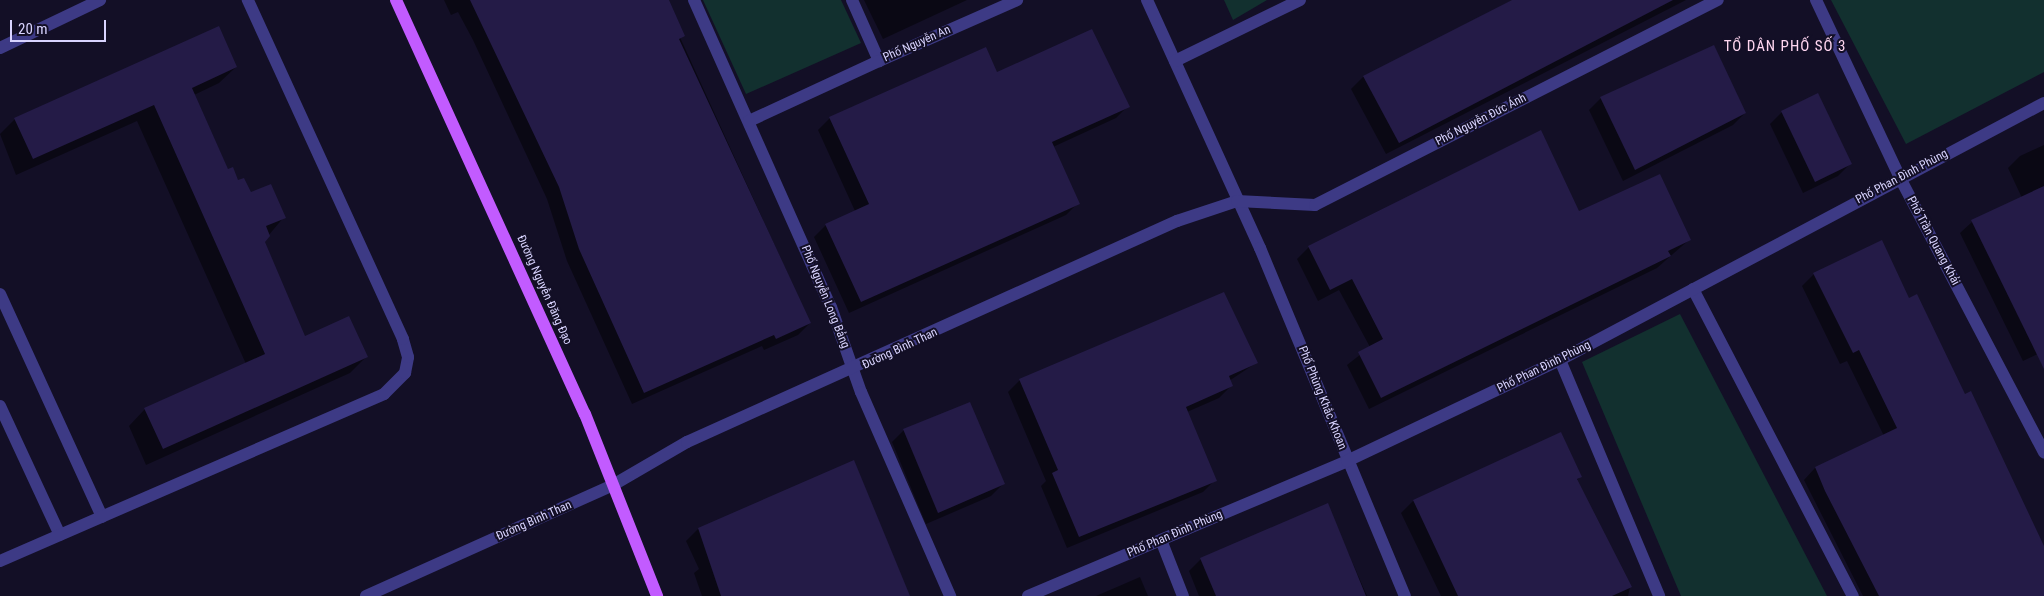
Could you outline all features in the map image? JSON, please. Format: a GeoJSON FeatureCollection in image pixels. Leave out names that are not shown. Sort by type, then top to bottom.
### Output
{"type":"FeatureCollection","features":[{"type":"Feature","properties":{"kind":"main road","name":"Đường Nguyễn Đăng Đạo"},"geometry":{"type":"LineString","coordinates":[[396,0],[585,414],[657,596]]}},
{"type":"Feature","properties":{"kind":"street"},"geometry":{"type":"LineString","coordinates":[[0,48],[100,0]]}},
{"type":"Feature","properties":{"kind":"street"},"geometry":{"type":"LineString","coordinates":[[0,561],[384,394],[405,372],[408,357],[403,339],[248,0]]}},
{"type":"Feature","properties":{"kind":"street","name":"Phố Nguyễn Long Bảng"},"geometry":{"type":"LineString","coordinates":[[694,0],[831,307],[854,370],[950,596]]}},
{"type":"Feature","properties":{"kind":"street","name":"Phố Nguyễn An"},"geometry":{"type":"LineString","coordinates":[[852,0],[879,61],[1017,0]]}},
{"type":"Feature","properties":{"kind":"street"},"geometry":{"type":"LineString","coordinates":[[1147,0],[1237,201]]}},
{"type":"Feature","properties":{"kind":"street"},"geometry":{"type":"LineString","coordinates":[[1175,61],[1300,0]]}},
{"type":"Feature","properties":{"kind":"street","name":"Phố Nguyễn Đức Ánh"},"geometry":{"type":"LineString","coordinates":[[1237,201],[1316,205],[1718,0]]}},
{"type":"Feature","properties":{"kind":"street","name":"Phố Trần Quang Khải"},"geometry":{"type":"LineString","coordinates":[[1816,0],[1900,178],[2044,452]]}},
{"type":"Feature","properties":{"kind":"street"},"geometry":{"type":"LineString","coordinates":[[749,121],[879,61]]}},
{"type":"Feature","properties":{"kind":"street","name":"Phố Phan Đình Phùng"},"geometry":{"type":"LineString","coordinates":[[1028,596],[1347,461],[1560,360],[2044,103]]}},
{"type":"Feature","properties":{"kind":"street","name":"Đường Bình Than"},"geometry":{"type":"LineString","coordinates":[[373,595],[612,485],[687,442],[854,370],[1176,221],[1237,201]]}},
{"type":"Feature","properties":{"kind":"street","name":"Phố Phùng Khắc Khoan"},"geometry":{"type":"LineString","coordinates":[[1237,201],[1406,596]]}},
{"type":"Feature","properties":{"kind":"street"},"geometry":{"type":"LineString","coordinates":[[1693,289],[1853,596]]}},
{"type":"Feature","properties":{"kind":"street"},"geometry":{"type":"LineString","coordinates":[[0,294],[102,516]]}},
{"type":"Feature","properties":{"kind":"street"},"geometry":{"type":"LineString","coordinates":[[1560,360],[1659,596]]}},
{"type":"Feature","properties":{"kind":"street"},"geometry":{"type":"LineString","coordinates":[[0,406],[60,535]]}},
{"type":"Feature","properties":{"kind":"street"},"geometry":{"type":"LineString","coordinates":[[1161,540],[1183,596]]}},
{"type":"Feature","properties":{"kind":"green space"},"geometry":{"type":"Polygon","coordinates":[[[703,0],[841,0],[861,43],[746,94],[703,0]]]}},
{"type":"Feature","properties":{"kind":"green space"},"geometry":{"type":"Polygon","coordinates":[[[1224,0],[1267,0],[1233,20],[1224,0]]]}},
{"type":"Feature","properties":{"kind":"green space"},"geometry":{"type":"Polygon","coordinates":[[[1831,0],[2044,0],[2044,72],[1906,144],[1831,0]]]}},
{"type":"Feature","properties":{"kind":"green space"},"geometry":{"type":"Polygon","coordinates":[[[1680,314],[1827,596],[1681,596],[1582,362],[1680,314]]]}},
{"type":"Feature","properties":{"kind":"building"},"geometry":{"type":"Polygon","coordinates":[[[470,0],[669,0],[685,36],[679,39],[811,323],[776,339],[774,335],[644,393],[579,249],[559,187],[470,0]]]}},
{"type":"Feature","properties":{"kind":"building"},"geometry":{"type":"Polygon","coordinates":[[[1512,0],[1673,0],[1399,143],[1363,76],[1512,0]]]}},
{"type":"Feature","properties":{"kind":"building"},"geometry":{"type":"Polygon","coordinates":[[[219,26],[237,67],[192,88],[228,169],[233,167],[238,180],[244,178],[251,192],[271,184],[286,218],[266,226],[270,236],[265,242],[305,336],[349,316],[368,357],[163,449],[144,408],[265,354],[154,105],[33,159],[14,118],[219,26]]]}},
{"type":"Feature","properties":{"kind":"building"},"geometry":{"type":"Polygon","coordinates":[[[1092,29],[1130,107],[1052,142],[1080,204],[861,302],[825,224],[869,204],[829,117],[986,47],[997,72],[1092,29]]]}},
{"type":"Feature","properties":{"kind":"building"},"geometry":{"type":"Polygon","coordinates":[[[1714,45],[1746,113],[1635,170],[1600,97],[1714,45]]]}},
{"type":"Feature","properties":{"kind":"building"},"geometry":{"type":"Polygon","coordinates":[[[1818,93],[1852,164],[1815,182],[1781,111],[1818,93]]]}},
{"type":"Feature","properties":{"kind":"building"},"geometry":{"type":"Polygon","coordinates":[[[1541,130],[1579,211],[1660,174],[1691,240],[1668,251],[1671,256],[1381,398],[1358,352],[1383,339],[1352,279],[1330,290],[1308,246],[1541,130]]]}},
{"type":"Feature","properties":{"kind":"building"},"geometry":{"type":"Polygon","coordinates":[[[2044,186],[2044,369],[1971,220],[2044,186]]]}},
{"type":"Feature","properties":{"kind":"building"},"geometry":{"type":"Polygon","coordinates":[[[1882,240],[1909,298],[1917,294],[1965,394],[1971,391],[2044,546],[2044,596],[1879,596],[1825,491],[1815,467],[1897,428],[1859,350],[1853,353],[1813,273],[1882,240]]]}},
{"type":"Feature","properties":{"kind":"building"},"geometry":{"type":"Polygon","coordinates":[[[1224,292],[1258,363],[1229,376],[1233,386],[1186,407],[1217,481],[1079,537],[1052,473],[1058,470],[1019,379],[1224,292]]]}},
{"type":"Feature","properties":{"kind":"building"},"geometry":{"type":"Polygon","coordinates":[[[970,402],[1005,484],[938,513],[903,429],[970,402]]]}},
{"type":"Feature","properties":{"kind":"building"},"geometry":{"type":"Polygon","coordinates":[[[1561,432],[1582,477],[1577,479],[1632,587],[1612,596],[1458,596],[1413,500],[1561,432]]]}},
{"type":"Feature","properties":{"kind":"building"},"geometry":{"type":"Polygon","coordinates":[[[854,460],[910,596],[721,596],[698,528],[854,460]]]}},
{"type":"Feature","properties":{"kind":"building"},"geometry":{"type":"Polygon","coordinates":[[[1328,503],[1366,596],[1216,596],[1200,558],[1328,503]]]}},
{"type":"Feature","properties":{"kind":"district","name":"TỔ DÂN PHỐ SỐ 3"},"geometry":{"type":"Point","coordinates":[1785,47]}}]}
